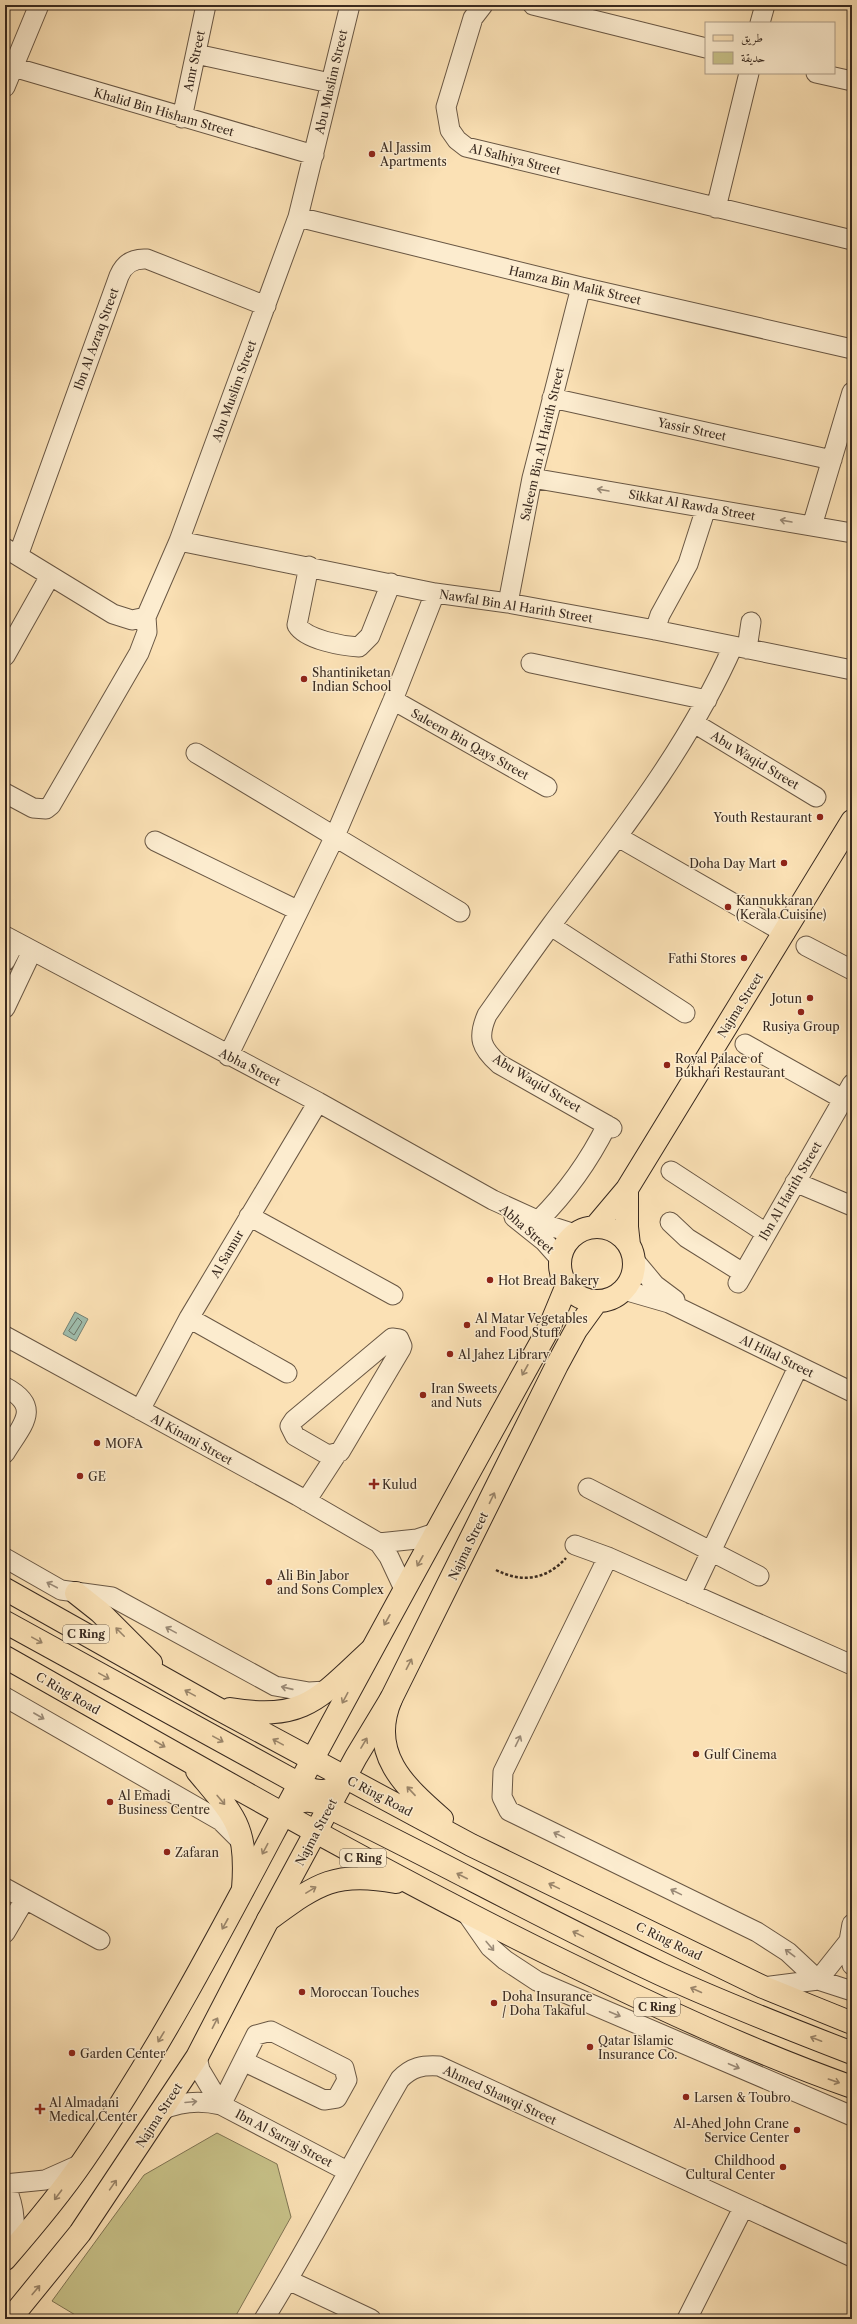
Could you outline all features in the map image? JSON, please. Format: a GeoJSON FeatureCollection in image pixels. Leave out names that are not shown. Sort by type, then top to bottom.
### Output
{"type":"FeatureCollection","features":[{"type":"Feature","properties":{"kind":"main road","name":"Najma Street"},"geometry":{"type":"LineString","coordinates":[[585,1230],[627,1189],[785,933],[852,821]]}},
{"type":"Feature","properties":{"kind":"main road"},"geometry":{"type":"LineString","coordinates":[[627,1189],[627,1227],[632,1253],[633,1277],[624,1290],[612,1299],[597,1301],[580,1297],[566,1285],[561,1273],[560,1259],[562,1250],[585,1230],[614,1231],[632,1253]]}},
{"type":"Feature","properties":{"kind":"main road"},"geometry":{"type":"LineString","coordinates":[[7,2257],[81,2164],[159,2041],[313,1760],[370,1651],[550,1326],[566,1285]]}},
{"type":"Feature","properties":{"kind":"main road","name":"Najma Street"},"geometry":{"type":"LineString","coordinates":[[10,2319],[80,2233],[124,2170],[197,2057],[268,1920],[345,1777],[391,1699],[557,1365],[576,1330],[597,1301]]}},
{"type":"Feature","properties":{"kind":"main road","name":"C Ring Road"},"geometry":{"type":"LineString","coordinates":[[5,1589],[213,1706],[471,1845],[763,1987],[852,2023]]}},
{"type":"Feature","properties":{"kind":"main road"},"geometry":{"type":"LineString","coordinates":[[76,1592],[100,1612],[167,1680]]}},
{"type":"Feature","properties":{"kind":"main road"},"geometry":{"type":"LineString","coordinates":[[5,1622],[299,1784],[322,1792],[338,1786],[345,1777]]}},
{"type":"Feature","properties":{"kind":"main road"},"geometry":{"type":"LineString","coordinates":[[213,1706],[241,1711],[278,1714],[301,1708],[326,1691],[370,1651]]}},
{"type":"Feature","properties":{"kind":"main road","name":"C Ring Road"},"geometry":{"type":"LineString","coordinates":[[5,1657],[315,1833],[467,1914],[661,2009],[821,2076],[852,2087]]}},
{"type":"Feature","properties":{"kind":"main road"},"geometry":{"type":"LineString","coordinates":[[391,1699],[384,1714],[384,1730],[386,1751],[395,1770],[414,1795],[471,1845]]}},
{"type":"Feature","properties":{"kind":"main road"},"geometry":{"type":"LineString","coordinates":[[187,1760],[230,1812],[240,1831],[244,1846],[243,1889]]}},
{"type":"Feature","properties":{"kind":"main road"},"geometry":{"type":"LineString","coordinates":[[283,1815],[295,1803],[305,1800],[329,1807],[516,1904],[660,1974],[761,2018],[852,2053]]}},
{"type":"Feature","properties":{"kind":"main road"},"geometry":{"type":"LineString","coordinates":[[354,1854],[351,1842],[353,1836],[362,1828],[368,1827]]}},
{"type":"Feature","properties":{"kind":"main road"},"geometry":{"type":"LineString","coordinates":[[268,1920],[310,1890],[332,1881],[360,1877],[411,1884]]}},
{"type":"Feature","properties":{"kind":"street"},"geometry":{"type":"LineString","coordinates":[[5,87],[39,5]]}},
{"type":"Feature","properties":{"kind":"street","name":"Amr Street"},"geometry":{"type":"LineString","coordinates":[[182,118],[206,5]]}},
{"type":"Feature","properties":{"kind":"street","name":"Abu Muslim Street"},"geometry":{"type":"LineString","coordinates":[[146,617],[179,541],[298,218],[350,5]]}},
{"type":"Feature","properties":{"kind":"street","name":"Al Salhiya Street"},"geometry":{"type":"LineString","coordinates":[[483,5],[473,18],[446,107],[450,130],[457,140],[466,147],[852,240]]}},
{"type":"Feature","properties":{"kind":"street"},"geometry":{"type":"LineString","coordinates":[[533,5],[705,48]]}},
{"type":"Feature","properties":{"kind":"street"},"geometry":{"type":"LineString","coordinates":[[760,22],[765,5]]}},
{"type":"Feature","properties":{"kind":"street"},"geometry":{"type":"LineString","coordinates":[[196,54],[330,83]]}},
{"type":"Feature","properties":{"kind":"street","name":"Khalid Bin Hisham Street"},"geometry":{"type":"LineString","coordinates":[[13,67],[182,118],[314,155]]}},
{"type":"Feature","properties":{"kind":"street"},"geometry":{"type":"LineString","coordinates":[[716,208],[749,74]]}},
{"type":"Feature","properties":{"kind":"street"},"geometry":{"type":"LineString","coordinates":[[820,74],[852,81]]}},
{"type":"Feature","properties":{"kind":"street","name":"Hamza Bin Malik Street"},"geometry":{"type":"LineString","coordinates":[[298,218],[581,287],[852,349]]}},
{"type":"Feature","properties":{"kind":"street","name":"Ibn Al Azraq Street"},"geometry":{"type":"LineString","coordinates":[[12,552],[118,276],[126,265],[140,259],[147,259],[266,306]]}},
{"type":"Feature","properties":{"kind":"street","name":"Saleem Bin Al Harith Street"},"geometry":{"type":"LineString","coordinates":[[508,603],[532,478],[581,287]]}},
{"type":"Feature","properties":{"kind":"street"},"geometry":{"type":"LineString","coordinates":[[812,526],[852,392]]}},
{"type":"Feature","properties":{"kind":"street","name":"Yassir Street"},"geometry":{"type":"LineString","coordinates":[[552,398],[832,460]]}},
{"type":"Feature","properties":{"kind":"street","name":"Sikkat Al Rawda Street"},"geometry":{"type":"LineString","coordinates":[[532,478],[852,532]]}},
{"type":"Feature","properties":{"kind":"street"},"geometry":{"type":"LineString","coordinates":[[654,630],[660,614],[688,564],[706,508]]}},
{"type":"Feature","properties":{"kind":"street","name":"Nawfal Bin Al Harith Street"},"geometry":{"type":"LineString","coordinates":[[179,541],[435,592],[508,603],[654,630],[852,670]]}},
{"type":"Feature","properties":{"kind":"street"},"geometry":{"type":"LineString","coordinates":[[5,793],[33,808],[46,809],[51,805],[139,653],[147,632],[146,617],[132,620],[123,618],[50,576],[12,552]]}},
{"type":"Feature","properties":{"kind":"street"},"geometry":{"type":"LineString","coordinates":[[308,566],[297,625],[303,632],[324,641],[359,647],[370,636],[391,583]]}},
{"type":"Feature","properties":{"kind":"street"},"geometry":{"type":"LineString","coordinates":[[5,656],[50,576]]}},
{"type":"Feature","properties":{"kind":"street"},"geometry":{"type":"LineString","coordinates":[[228,1056],[297,910],[335,836],[393,700],[435,592]]}},
{"type":"Feature","properties":{"kind":"street","name":"Abu Waqid Street"},"geometry":{"type":"LineString","coordinates":[[539,1220],[574,1181],[610,1127],[499,1064],[487,1053],[482,1041],[481,1029],[487,1015],[551,926],[618,837],[694,724],[707,700],[740,648],[751,622]]}},
{"type":"Feature","properties":{"kind":"street"},"geometry":{"type":"LineString","coordinates":[[532,663],[707,700]]}},
{"type":"Feature","properties":{"kind":"street","name":"Saleem Bin Qays Street"},"geometry":{"type":"LineString","coordinates":[[393,700],[547,787]]}},
{"type":"Feature","properties":{"kind":"street","name":"Abu Waqid Street"},"geometry":{"type":"LineString","coordinates":[[694,724],[816,797]]}},
{"type":"Feature","properties":{"kind":"street"},"geometry":{"type":"LineString","coordinates":[[196,753],[460,912]]}},
{"type":"Feature","properties":{"kind":"street"},"geometry":{"type":"LineString","coordinates":[[618,837],[785,933]]}},
{"type":"Feature","properties":{"kind":"street"},"geometry":{"type":"LineString","coordinates":[[155,841],[297,910]]}},
{"type":"Feature","properties":{"kind":"street"},"geometry":{"type":"LineString","coordinates":[[551,926],[685,1013]]}},
{"type":"Feature","properties":{"kind":"street"},"geometry":{"type":"LineString","coordinates":[[5,961],[10,939]]}},
{"type":"Feature","properties":{"kind":"street","name":"Abha Street"},"geometry":{"type":"LineString","coordinates":[[10,939],[228,1056],[318,1102],[493,1200],[539,1220],[585,1230]]}},
{"type":"Feature","properties":{"kind":"street"},"geometry":{"type":"LineString","coordinates":[[806,946],[852,970]]}},
{"type":"Feature","properties":{"kind":"street"},"geometry":{"type":"LineString","coordinates":[[5,1008],[32,952]]}},
{"type":"Feature","properties":{"kind":"street","name":"Ibn Al Harith Street"},"geometry":{"type":"LineString","coordinates":[[670,1222],[687,1238],[740,1278],[848,1092],[745,1044]]}},
{"type":"Feature","properties":{"kind":"street","name":"Al Samur"},"geometry":{"type":"LineString","coordinates":[[140,1410],[190,1318],[249,1216],[318,1102]]}},
{"type":"Feature","properties":{"kind":"street"},"geometry":{"type":"LineString","coordinates":[[671,1171],[766,1233]]}},
{"type":"Feature","properties":{"kind":"street"},"geometry":{"type":"LineString","coordinates":[[795,1182],[852,1206]]}},
{"type":"Feature","properties":{"kind":"street","name":"Abha Street"},"geometry":{"type":"LineString","coordinates":[[493,1200],[544,1241],[560,1259]]}},
{"type":"Feature","properties":{"kind":"street"},"geometry":{"type":"LineString","coordinates":[[249,1216],[393,1295]]}},
{"type":"Feature","properties":{"kind":"street","name":"Al Hilal Street"},"geometry":{"type":"LineString","coordinates":[[632,1253],[655,1286],[702,1320]]}},
{"type":"Feature","properties":{"kind":"street","name":"Al Hilal Street"},"geometry":{"type":"LineString","coordinates":[[624,1290],[669,1303],[852,1392]]}},
{"type":"Feature","properties":{"kind":"street"},"geometry":{"type":"LineString","coordinates":[[190,1318],[287,1373]]}},
{"type":"Feature","properties":{"kind":"street","name":"Al Kinani Street"},"geometry":{"type":"LineString","coordinates":[[5,1336],[302,1499],[379,1544],[390,1557],[404,1589]]}},
{"type":"Feature","properties":{"kind":"street"},"geometry":{"type":"LineString","coordinates":[[302,1499],[330,1454],[342,1450],[401,1349],[402,1346],[399,1339],[396,1338],[388,1340],[291,1423],[290,1430],[295,1436],[330,1454]]}},
{"type":"Feature","properties":{"kind":"street"},"geometry":{"type":"LineString","coordinates":[[691,1594],[798,1367]]}},
{"type":"Feature","properties":{"kind":"street"},"geometry":{"type":"LineString","coordinates":[[5,1387],[20,1395],[27,1407],[25,1417],[5,1453]]}},
{"type":"Feature","properties":{"kind":"street"},"geometry":{"type":"LineString","coordinates":[[588,1488],[759,1576]]}},
{"type":"Feature","properties":{"kind":"street"},"geometry":{"type":"LineString","coordinates":[[379,1544],[417,1539],[435,1533]]}},
{"type":"Feature","properties":{"kind":"street"},"geometry":{"type":"LineString","coordinates":[[575,1545],[608,1557],[852,1665]]}},
{"type":"Feature","properties":{"kind":"street"},"geometry":{"type":"LineString","coordinates":[[608,1557],[503,1772],[502,1797],[509,1811],[757,1932],[788,1952],[818,1980],[852,1991]]}},
{"type":"Feature","properties":{"kind":"street"},"geometry":{"type":"LineString","coordinates":[[5,1558],[54,1586],[76,1592],[97,1594],[112,1598],[275,1686],[309,1692],[326,1691]]}},
{"type":"Feature","properties":{"kind":"street"},"geometry":{"type":"LineString","coordinates":[[5,1697],[221,1821],[236,1834],[244,1846]]}},
{"type":"Feature","properties":{"kind":"street"},"geometry":{"type":"LineString","coordinates":[[5,1888],[100,1940]]}},
{"type":"Feature","properties":{"kind":"street"},"geometry":{"type":"LineString","coordinates":[[5,1933],[25,1899]]}},
{"type":"Feature","properties":{"kind":"street","name":"C Ring Road"},"geometry":{"type":"LineString","coordinates":[[467,1914],[490,1947],[505,1960],[537,1981],[852,2116]]}},
{"type":"Feature","properties":{"kind":"street"},"geometry":{"type":"LineString","coordinates":[[763,1987],[818,1980],[851,1932]]}},
{"type":"Feature","properties":{"kind":"street"},"geometry":{"type":"LineString","coordinates":[[851,1932],[852,1965]]}},
{"type":"Feature","properties":{"kind":"street"},"geometry":{"type":"LineString","coordinates":[[221,2105],[243,2061],[256,2035],[271,2031],[344,2068],[347,2080],[337,2098],[324,2100],[243,2061]]}},
{"type":"Feature","properties":{"kind":"street","name":"Ibn Al Sarraj Street"},"geometry":{"type":"LineString","coordinates":[[197,2057],[200,2070],[221,2105]]}},
{"type":"Feature","properties":{"kind":"street","name":"Ahmed Shawqi Street"},"geometry":{"type":"LineString","coordinates":[[264,2319],[288,2280],[347,2171],[400,2079],[408,2071],[420,2065],[439,2066],[743,2208],[852,2256]]}},
{"type":"Feature","properties":{"kind":"street","name":"Ibn Al Sarraj Street"},"geometry":{"type":"LineString","coordinates":[[162,2110],[176,2104],[191,2101],[206,2101],[221,2105],[347,2171]]}},
{"type":"Feature","properties":{"kind":"street"},"geometry":{"type":"LineString","coordinates":[[7,2257],[15,2237],[16,2219],[12,2201],[5,2184],[45,2180],[81,2164]]}},
{"type":"Feature","properties":{"kind":"street"},"geometry":{"type":"LineString","coordinates":[[687,2319],[743,2208]]}},
{"type":"Feature","properties":{"kind":"street"},"geometry":{"type":"LineString","coordinates":[[288,2280],[371,2319]]}},
{"type":"Feature","properties":{"kind":"path"},"geometry":{"type":"LineString","coordinates":[[496,1570],[515,1578],[535,1578],[554,1569],[569,1554],[575,1545]]}},
{"type":"Feature","properties":{"kind":"green space"},"geometry":{"type":"Polygon","coordinates":[[[217,2133],[277,2164],[291,2217],[234,2319],[82,2319],[52,2301],[144,2175],[217,2133]]]}},
{"type":"Feature","properties":{"kind":"water"},"geometry":{"type":"Polygon","coordinates":[[[75,1312],[88,1319],[76,1341],[63,1334],[75,1312]]]}},
{"type":"Feature","properties":{"kind":"place","name":"Al Jassim Apartments"},"geometry":{"type":"Point","coordinates":[372,154]}},
{"type":"Feature","properties":{"kind":"place","name":"Shantiniketan Indian School"},"geometry":{"type":"Point","coordinates":[304,679]}},
{"type":"Feature","properties":{"kind":"place","name":"Youth Restaurant"},"geometry":{"type":"Point","coordinates":[820,817]}},
{"type":"Feature","properties":{"kind":"place","name":"Doha Day Mart"},"geometry":{"type":"Point","coordinates":[784,863]}},
{"type":"Feature","properties":{"kind":"place","name":"Kannukkaran (Kerala Cuisine)"},"geometry":{"type":"Point","coordinates":[728,907]}},
{"type":"Feature","properties":{"kind":"place","name":"Fathi Stores"},"geometry":{"type":"Point","coordinates":[744,958]}},
{"type":"Feature","properties":{"kind":"place","name":"Jotun"},"geometry":{"type":"Point","coordinates":[810,998]}},
{"type":"Feature","properties":{"kind":"place","name":"Rusiya Group"},"geometry":{"type":"Point","coordinates":[801,1012]}},
{"type":"Feature","properties":{"kind":"place","name":"Royal Palace of Bukhari Restaurant"},"geometry":{"type":"Point","coordinates":[667,1065]}},
{"type":"Feature","properties":{"kind":"place","name":"Hot Bread Bakery"},"geometry":{"type":"Point","coordinates":[490,1280]}},
{"type":"Feature","properties":{"kind":"place","name":"Al Matar Vegetables and Food Stuff"},"geometry":{"type":"Point","coordinates":[467,1325]}},
{"type":"Feature","properties":{"kind":"place","name":"Al Jahez Library"},"geometry":{"type":"Point","coordinates":[450,1354]}},
{"type":"Feature","properties":{"kind":"place","name":"Iran Sweets and Nuts"},"geometry":{"type":"Point","coordinates":[423,1395]}},
{"type":"Feature","properties":{"kind":"place","name":"MOFA"},"geometry":{"type":"Point","coordinates":[97,1443]}},
{"type":"Feature","properties":{"kind":"place","name":"GE"},"geometry":{"type":"Point","coordinates":[80,1476]}},
{"type":"Feature","properties":{"kind":"place","name":"Kulud"},"geometry":{"type":"Point","coordinates":[374,1484]}},
{"type":"Feature","properties":{"kind":"place","name":"Ali Bin Jabor and Sons Complex"},"geometry":{"type":"Point","coordinates":[269,1582]}},
{"type":"Feature","properties":{"kind":"place","name":"Gulf Cinema"},"geometry":{"type":"Point","coordinates":[696,1754]}},
{"type":"Feature","properties":{"kind":"place","name":"Al Emadi Business Centre"},"geometry":{"type":"Point","coordinates":[110,1802]}},
{"type":"Feature","properties":{"kind":"place","name":"Zafaran"},"geometry":{"type":"Point","coordinates":[167,1852]}},
{"type":"Feature","properties":{"kind":"place","name":"Moroccan Touches"},"geometry":{"type":"Point","coordinates":[302,1992]}},
{"type":"Feature","properties":{"kind":"place","name":"Doha Insurance / Doha Takaful"},"geometry":{"type":"Point","coordinates":[494,2003]}},
{"type":"Feature","properties":{"kind":"place","name":"Qatar Islamic Insurance Co."},"geometry":{"type":"Point","coordinates":[590,2047]}},
{"type":"Feature","properties":{"kind":"place","name":"Garden Center"},"geometry":{"type":"Point","coordinates":[72,2053]}},
{"type":"Feature","properties":{"kind":"place","name":"Larsen & Toubro"},"geometry":{"type":"Point","coordinates":[686,2097]}},
{"type":"Feature","properties":{"kind":"place","name":"Al Almadani Medical Center"},"geometry":{"type":"Point","coordinates":[40,2109]}},
{"type":"Feature","properties":{"kind":"place","name":"Al-Ahed John Crane Service Center"},"geometry":{"type":"Point","coordinates":[797,2130]}},
{"type":"Feature","properties":{"kind":"place","name":"Childhood Cultural Center"},"geometry":{"type":"Point","coordinates":[783,2167]}}]}
